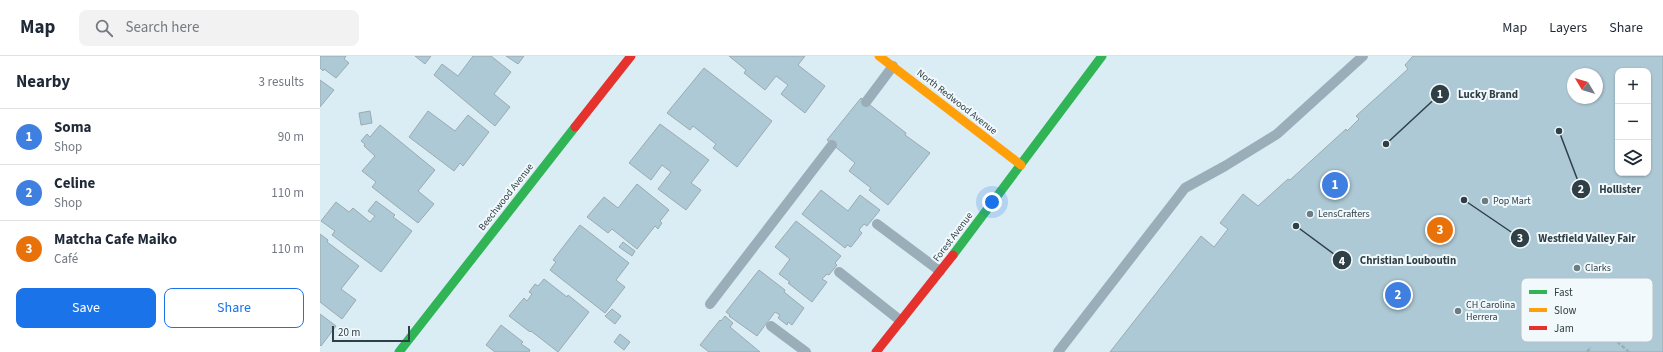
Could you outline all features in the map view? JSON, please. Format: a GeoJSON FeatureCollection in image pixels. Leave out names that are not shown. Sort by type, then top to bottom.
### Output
{"type":"FeatureCollection","features":[{"type":"Feature","properties":{"kind":"street","name":"Beechwood Avenue"},"geometry":{"type":"LineString","coordinates":[[399,352],[631,56]]}},
{"type":"Feature","properties":{"kind":"street","name":"North Redwood Avenue"},"geometry":{"type":"LineString","coordinates":[[879,56],[1021,165]]}},
{"type":"Feature","properties":{"kind":"street","name":"Forest Avenue"},"geometry":{"type":"LineString","coordinates":[[876,352],[1021,165],[1102,56]]}},
{"type":"Feature","properties":{"kind":"lane"},"geometry":{"type":"LineString","coordinates":[[1058,352],[1184,188],[1225,166],[1277,134],[1363,56]]}},
{"type":"Feature","properties":{"kind":"lane"},"geometry":{"type":"LineString","coordinates":[[866,102],[893,66]]}},
{"type":"Feature","properties":{"kind":"lane"},"geometry":{"type":"LineString","coordinates":[[710,304],[832,145]]}},
{"type":"Feature","properties":{"kind":"lane"},"geometry":{"type":"LineString","coordinates":[[877,224],[940,271]]}},
{"type":"Feature","properties":{"kind":"lane"},"geometry":{"type":"LineString","coordinates":[[838,272],[901,321]]}},
{"type":"Feature","properties":{"kind":"lane"},"geometry":{"type":"LineString","coordinates":[[771,326],[806,352]]}},
{"type":"Feature","properties":{"kind":"path"},"geometry":{"type":"LineString","coordinates":[[1617,342],[1629,352]]}},
{"type":"Feature","properties":{"kind":"path"},"geometry":{"type":"LineString","coordinates":[[1587,352],[1591,347]]}},
{"type":"Feature","properties":{"kind":"building"},"geometry":{"type":"Polygon","coordinates":[[[320,56],[346,56],[344,59],[349,63],[336,78],[324,69],[323,71],[320,68],[320,56]]]}},
{"type":"Feature","properties":{"kind":"building"},"geometry":{"type":"Polygon","coordinates":[[[415,56],[431,56],[425,64],[415,56]]]}},
{"type":"Feature","properties":{"kind":"building"},"geometry":{"type":"Polygon","coordinates":[[[473,56],[491,56],[511,72],[494,94],[510,107],[495,126],[434,75],[442,64],[458,76],[473,56]]]}},
{"type":"Feature","properties":{"kind":"building"},"geometry":{"type":"Polygon","coordinates":[[[506,56],[524,56],[518,64],[506,56]]]}},
{"type":"Feature","properties":{"kind":"building"},"geometry":{"type":"Polygon","coordinates":[[[729,56],[805,56],[798,65],[825,86],[805,113],[781,94],[788,85],[776,76],[765,90],[744,73],[746,70],[729,56]]]}},
{"type":"Feature","properties":{"kind":"building"},"geometry":{"type":"Polygon","coordinates":[[[1413,56],[1663,56],[1663,352],[1110,352],[1201,236],[1214,247],[1228,229],[1220,223],[1243,194],[1258,206],[1288,179],[1290,180],[1346,129],[1347,131],[1359,119],[1356,116],[1408,69],[1405,65],[1413,56]]]}},
{"type":"Feature","properties":{"kind":"building"},"geometry":{"type":"Polygon","coordinates":[[[704,68],[772,121],[737,167],[713,148],[716,144],[693,126],[690,130],[667,113],[704,68]]]}},
{"type":"Feature","properties":{"kind":"building"},"geometry":{"type":"Polygon","coordinates":[[[320,80],[334,90],[320,107],[320,80]]]}},
{"type":"Feature","properties":{"kind":"building"},"geometry":{"type":"Polygon","coordinates":[[[861,98],[906,133],[905,135],[930,153],[888,205],[869,190],[871,188],[849,171],[855,163],[827,140],[861,98]]]}},
{"type":"Feature","properties":{"kind":"building"},"geometry":{"type":"Polygon","coordinates":[[[370,111],[372,123],[361,125],[359,113],[370,111]]]}},
{"type":"Feature","properties":{"kind":"building"},"geometry":{"type":"Polygon","coordinates":[[[428,111],[455,131],[468,115],[489,132],[463,166],[460,163],[454,171],[409,137],[428,111]]]}},
{"type":"Feature","properties":{"kind":"building"},"geometry":{"type":"Polygon","coordinates":[[[660,124],[709,160],[691,183],[701,190],[686,210],[658,189],[671,172],[662,165],[651,180],[629,163],[660,124]]]}},
{"type":"Feature","properties":{"kind":"building"},"geometry":{"type":"Polygon","coordinates":[[[380,125],[435,170],[418,191],[434,204],[418,223],[372,187],[376,182],[362,171],[375,156],[364,146],[365,144],[361,141],[367,134],[370,137],[380,125]]]}},
{"type":"Feature","properties":{"kind":"building"},"geometry":{"type":"Polygon","coordinates":[[[637,184],[669,210],[660,221],[662,223],[658,229],[655,226],[637,249],[612,229],[608,233],[587,217],[604,197],[618,208],[637,184]]]}},
{"type":"Feature","properties":{"kind":"building"},"geometry":{"type":"Polygon","coordinates":[[[821,190],[848,211],[860,195],[880,210],[867,226],[864,224],[859,230],[862,233],[851,247],[847,245],[845,248],[802,214],[821,190]]]}},
{"type":"Feature","properties":{"kind":"building"},"geometry":{"type":"Polygon","coordinates":[[[376,201],[395,215],[393,217],[412,231],[381,272],[332,235],[335,231],[321,221],[336,202],[349,212],[353,208],[370,222],[375,216],[368,211],[376,201]]]}},
{"type":"Feature","properties":{"kind":"building"},"geometry":{"type":"Polygon","coordinates":[[[796,221],[841,256],[835,263],[837,265],[829,275],[827,274],[822,279],[827,282],[812,302],[779,274],[790,259],[775,247],[796,221]]]}},
{"type":"Feature","properties":{"kind":"building"},"geometry":{"type":"Polygon","coordinates":[[[580,225],[629,263],[616,280],[625,287],[605,313],[550,270],[556,262],[553,260],[580,225]]]}},
{"type":"Feature","properties":{"kind":"building"},"geometry":{"type":"Polygon","coordinates":[[[320,234],[328,240],[327,242],[359,266],[341,289],[356,300],[342,319],[320,302],[320,234]]]}},
{"type":"Feature","properties":{"kind":"building"},"geometry":{"type":"Polygon","coordinates":[[[623,242],[635,251],[632,256],[619,247],[623,242]]]}},
{"type":"Feature","properties":{"kind":"building"},"geometry":{"type":"Polygon","coordinates":[[[759,270],[785,290],[784,292],[804,308],[792,325],[788,322],[787,325],[778,318],[780,315],[775,312],[757,336],[729,316],[730,315],[726,312],[759,270]]]}},
{"type":"Feature","properties":{"kind":"building"},"geometry":{"type":"Polygon","coordinates":[[[544,279],[567,297],[568,295],[589,312],[558,352],[509,316],[524,298],[527,301],[532,294],[529,292],[535,284],[538,286],[544,279]]]}},
{"type":"Feature","properties":{"kind":"building"},"geometry":{"type":"Polygon","coordinates":[[[612,309],[621,316],[615,324],[605,316],[612,309]]]}},
{"type":"Feature","properties":{"kind":"building"},"geometry":{"type":"Polygon","coordinates":[[[320,314],[336,326],[321,346],[320,345],[320,314]]]}},
{"type":"Feature","properties":{"kind":"building"},"geometry":{"type":"Polygon","coordinates":[[[725,316],[733,323],[730,327],[760,352],[709,352],[700,345],[725,316]]]}},
{"type":"Feature","properties":{"kind":"building"},"geometry":{"type":"Polygon","coordinates":[[[501,325],[523,342],[521,344],[530,350],[529,352],[495,352],[486,345],[501,325]]]}},
{"type":"Feature","properties":{"kind":"building"},"geometry":{"type":"Polygon","coordinates":[[[620,334],[630,342],[624,350],[614,342],[620,334]]]}},
{"type":"Feature","properties":{"kind":"traffic: fast"},"geometry":{"type":"LineString","coordinates":[[953,255],[1102,56]]}},
{"type":"Feature","properties":{"kind":"traffic: fast"},"geometry":{"type":"LineString","coordinates":[[399,352],[575,127]]}},
{"type":"Feature","properties":{"kind":"traffic: slow"},"geometry":{"type":"LineString","coordinates":[[879,56],[1021,165]]}},
{"type":"Feature","properties":{"kind":"traffic: jam"},"geometry":{"type":"LineString","coordinates":[[575,127],[631,56]]}},
{"type":"Feature","properties":{"kind":"traffic: jam"},"geometry":{"type":"LineString","coordinates":[[876,352],[953,255]]}},
{"type":"Feature","properties":{"kind":"place","name":"Hollister"},"geometry":{"type":"Point","coordinates":[1559,131]}},
{"type":"Feature","properties":{"kind":"place","name":"Lucky Brand"},"geometry":{"type":"Point","coordinates":[1386,144]}},
{"type":"Feature","properties":{"kind":"place","name":"Soma"},"geometry":{"type":"Point","coordinates":[1335,185]}},
{"type":"Feature","properties":{"kind":"place","name":"Westfield Valley Fair"},"geometry":{"type":"Point","coordinates":[1464,200]}},
{"type":"Feature","properties":{"kind":"place","name":"Pop Mart"},"geometry":{"type":"Point","coordinates":[1485,201]}},
{"type":"Feature","properties":{"kind":"place","name":"LensCrafters"},"geometry":{"type":"Point","coordinates":[1310,214]}},
{"type":"Feature","properties":{"kind":"place","name":"Christian Louboutin"},"geometry":{"type":"Point","coordinates":[1296,226]}},
{"type":"Feature","properties":{"kind":"place","name":"Matcha Cafe Maiko"},"geometry":{"type":"Point","coordinates":[1440,230]}},
{"type":"Feature","properties":{"kind":"place","name":"Clarks"},"geometry":{"type":"Point","coordinates":[1577,268]}},
{"type":"Feature","properties":{"kind":"place","name":"Celine"},"geometry":{"type":"Point","coordinates":[1398,295]}},
{"type":"Feature","properties":{"kind":"place","name":"CH Carolina Herrera"},"geometry":{"type":"Point","coordinates":[1458,311]}}]}
